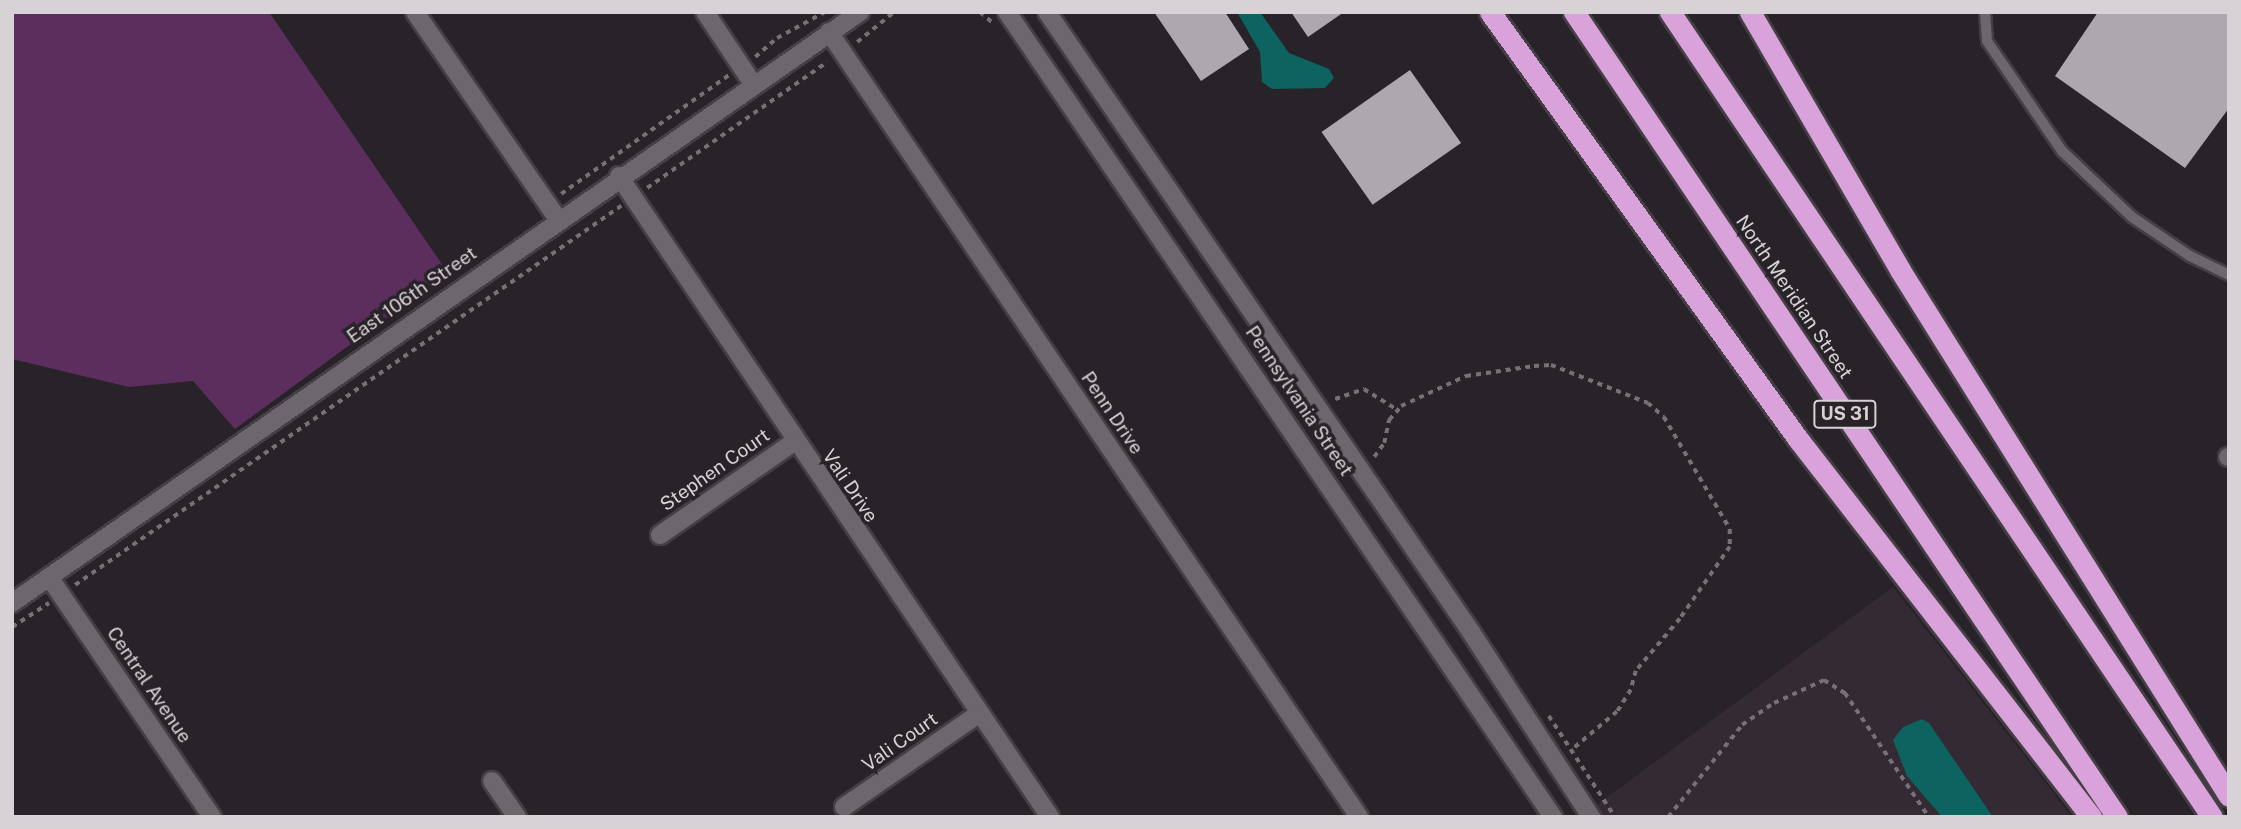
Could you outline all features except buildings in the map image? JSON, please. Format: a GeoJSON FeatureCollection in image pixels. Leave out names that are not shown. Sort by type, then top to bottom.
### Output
{"type":"FeatureCollection","features":[{"type":"Feature","properties":{"kind":"highway"},"geometry":{"type":"LineString","coordinates":[[1490,12],[1798,439],[2091,817]]}},
{"type":"Feature","properties":{"kind":"highway","name":"North Meridian Street"},"geometry":{"type":"LineString","coordinates":[[1573,12],[2117,817]]}},
{"type":"Feature","properties":{"kind":"highway"},"geometry":{"type":"LineString","coordinates":[[1670,12],[2212,817]]}},
{"type":"Feature","properties":{"kind":"highway"},"geometry":{"type":"LineString","coordinates":[[1749,12],[1900,270],[2229,796]]}},
{"type":"Feature","properties":{"kind":"street"},"geometry":{"type":"LineString","coordinates":[[415,12],[558,219]]}},
{"type":"Feature","properties":{"kind":"street"},"geometry":{"type":"LineString","coordinates":[[705,12],[754,84]]}},
{"type":"Feature","properties":{"kind":"street","name":"East 106th Street"},"geometry":{"type":"LineString","coordinates":[[12,603],[754,84],[835,20],[860,12]]}},
{"type":"Feature","properties":{"kind":"street","name":"Pennsylvania Street"},"geometry":{"type":"LineString","coordinates":[[1007,12],[1553,817]]}},
{"type":"Feature","properties":{"kind":"street","name":"Pennsylvania Street"},"geometry":{"type":"LineString","coordinates":[[1047,12],[1463,621],[1591,817]]}},
{"type":"Feature","properties":{"kind":"street","name":"Penn Drive"},"geometry":{"type":"LineString","coordinates":[[835,20],[1359,817]]}},
{"type":"Feature","properties":{"kind":"street","name":"Vali Drive"},"geometry":{"type":"LineString","coordinates":[[619,176],[794,441],[1050,817]]}},
{"type":"Feature","properties":{"kind":"street","name":"Stephen Court"},"geometry":{"type":"LineString","coordinates":[[660,535],[794,441]]}},
{"type":"Feature","properties":{"kind":"street","name":"Central Avenue"},"geometry":{"type":"LineString","coordinates":[[49,578],[212,817]]}},
{"type":"Feature","properties":{"kind":"street","name":"Vali Court"},"geometry":{"type":"LineString","coordinates":[[844,807],[980,713]]}},
{"type":"Feature","properties":{"kind":"street"},"geometry":{"type":"LineString","coordinates":[[492,781],[517,817]]}},
{"type":"Feature","properties":{"kind":"lane"},"geometry":{"type":"LineString","coordinates":[[1985,12],[1987,41],[2070,160],[2150,230],[2229,275]]}},
{"type":"Feature","properties":{"kind":"path"},"geometry":{"type":"LineString","coordinates":[[857,42],[894,12]]}},
{"type":"Feature","properties":{"kind":"path"},"geometry":{"type":"LineString","coordinates":[[751,60],[777,38],[835,20]]}},
{"type":"Feature","properties":{"kind":"path"},"geometry":{"type":"LineString","coordinates":[[12,627],[831,60]]}},
{"type":"Feature","properties":{"kind":"path"},"geometry":{"type":"LineString","coordinates":[[547,203],[727,76]]}},
{"type":"Feature","properties":{"kind":"path"},"geometry":{"type":"LineString","coordinates":[[1374,457],[1397,410],[1466,376],[1551,365],[1657,410],[1730,529],[1730,547],[1679,619],[1636,671],[1631,690],[1617,712],[1572,750]]}},
{"type":"Feature","properties":{"kind":"path"},"geometry":{"type":"LineString","coordinates":[[1335,399],[1364,389],[1397,410]]}},
{"type":"Feature","properties":{"kind":"path"},"geometry":{"type":"LineString","coordinates":[[1668,817],[1742,725],[1804,686],[1824,680],[1845,693],[1929,817]]}},
{"type":"Feature","properties":{"kind":"shaded area"},"geometry":{"type":"Polygon","coordinates":[[[12,12],[269,12],[448,273],[235,429],[193,381],[129,387],[12,359],[12,12]]]}},
{"type":"Feature","properties":{"kind":"shaded area"},"geometry":{"type":"Polygon","coordinates":[[[1237,12],[1260,12],[1289,53],[1329,69],[1334,78],[1325,88],[1272,89],[1262,82],[1260,52],[1237,12]]]}},
{"type":"Feature","properties":{"kind":"shaded area"},"geometry":{"type":"Polygon","coordinates":[[[1893,587],[2072,817],[1580,817],[1893,587]]]}},
{"type":"Feature","properties":{"kind":"shaded area"},"geometry":{"type":"Polygon","coordinates":[[[1922,719],[1929,723],[1993,817],[1942,817],[1907,776],[1893,740],[1903,727],[1922,719]]]}}]}
